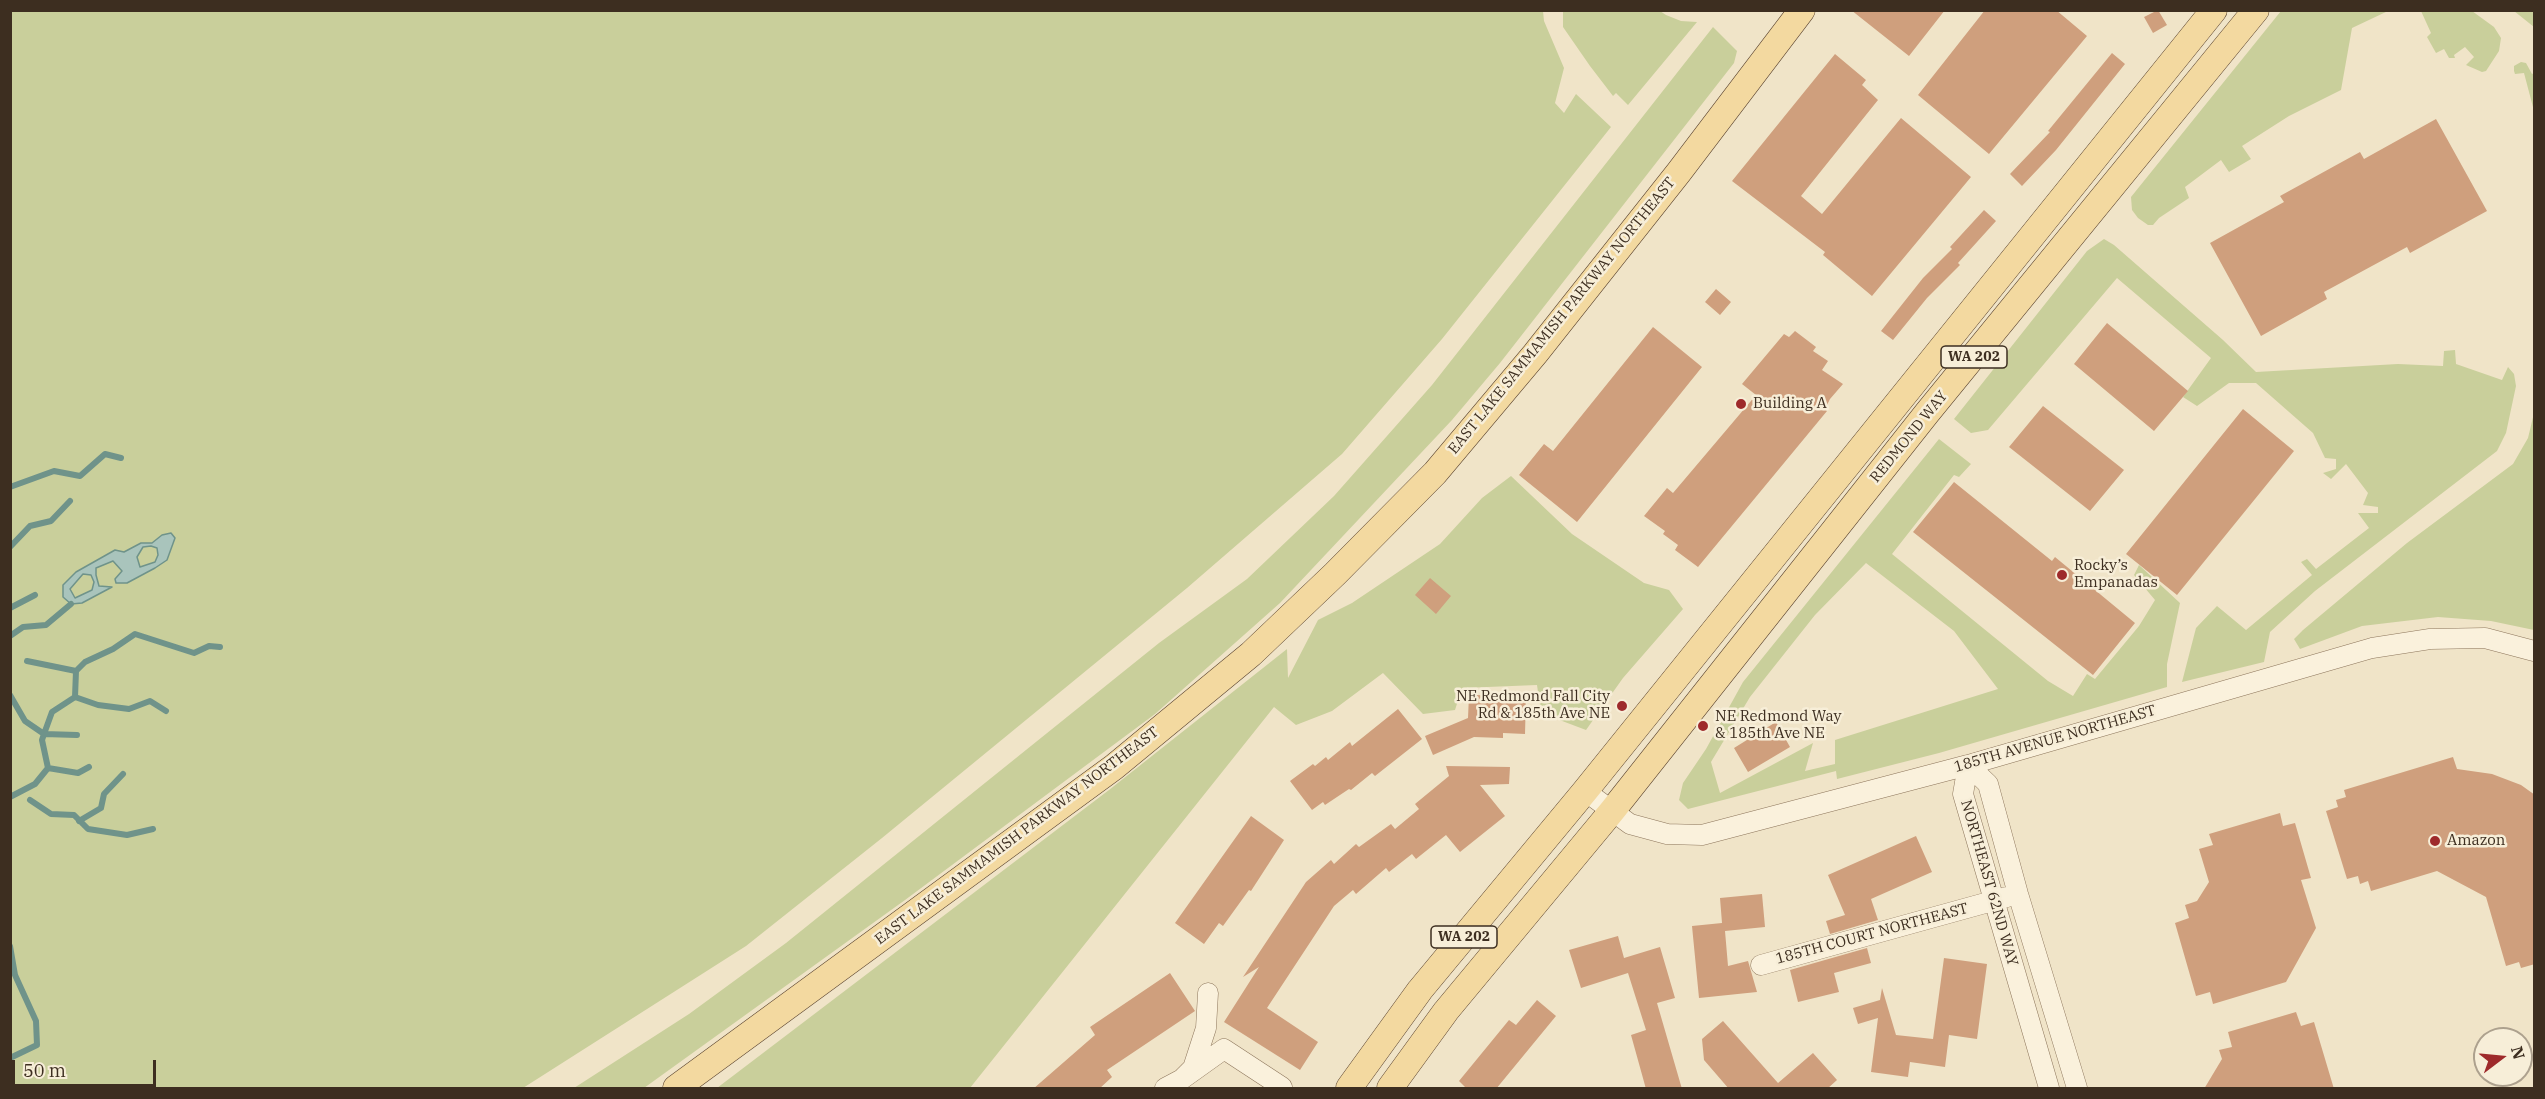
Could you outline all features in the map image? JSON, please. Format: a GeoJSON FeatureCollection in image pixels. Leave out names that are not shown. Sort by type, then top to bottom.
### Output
{"type":"FeatureCollection","features":[{"type":"Feature","properties":{"kind":"main road","name":"EAST LAKE SAMMAMISH PARKWAY NORTHEAST"},"geometry":{"type":"LineString","coordinates":[[676,1089],[1114,766],[1251,654],[1335,574],[1435,473],[1535,354],[1679,172],[1802,10]]}},
{"type":"Feature","properties":{"kind":"main road","name":"REDMOND WAY"},"geometry":{"type":"LineString","coordinates":[[1585,791],[2214,10]]}},
{"type":"Feature","properties":{"kind":"main road","name":"REDMOND WAY"},"geometry":{"type":"LineString","coordinates":[[1612,811],[1927,414],[2256,10]]}},
{"type":"Feature","properties":{"kind":"main road","name":"WA 202"},"geometry":{"type":"LineString","coordinates":[[1349,1089],[1420,990],[1585,791]]}},
{"type":"Feature","properties":{"kind":"main road","name":"WA 202"},"geometry":{"type":"LineString","coordinates":[[1390,1089],[1446,1011],[1612,811]]}},
{"type":"Feature","properties":{"kind":"street","name":"185TH AVENUE NORTHEAST"},"geometry":{"type":"LineString","coordinates":[[1585,791],[1630,824],[1667,834],[1702,835],[1968,765],[2372,648],[2430,639],[2485,638],[2535,651]]}},
{"type":"Feature","properties":{"kind":"street","name":"NORTHEAST 62ND WAY"},"geometry":{"type":"LineString","coordinates":[[1968,765],[1988,784],[2018,894],[2077,1089]]}},
{"type":"Feature","properties":{"kind":"street","name":"NORTHEAST 62ND WAY"},"geometry":{"type":"LineString","coordinates":[[1968,765],[1963,794],[2049,1089]]}},
{"type":"Feature","properties":{"kind":"street","name":"185TH COURT NORTHEAST"},"geometry":{"type":"LineString","coordinates":[[1761,965],[2018,894]]}},
{"type":"Feature","properties":{"kind":"street"},"geometry":{"type":"LineString","coordinates":[[1174,1084],[1193,1068],[1206,1029],[1208,993]]}},
{"type":"Feature","properties":{"kind":"street"},"geometry":{"type":"LineString","coordinates":[[1174,1084],[1224,1049],[1282,1087]]}},
{"type":"Feature","properties":{"kind":"green space"},"geometry":{"type":"Polygon","coordinates":[[[10,11],[1543,11],[1544,21],[1564,68],[1555,103],[1564,113],[1576,94],[1611,127],[1442,339],[1342,454],[1187,588],[882,838],[746,946],[523,1088],[11,1088],[10,11]]]}},
{"type":"Feature","properties":{"kind":"green space"},"geometry":{"type":"Polygon","coordinates":[[[1563,11],[1660,11],[1681,21],[1697,22],[1628,105],[1616,93],[1613,96],[1563,27],[1563,11]]]}},
{"type":"Feature","properties":{"kind":"green space"},"geometry":{"type":"Polygon","coordinates":[[[2281,11],[2388,11],[2352,28],[2341,90],[2289,116],[2242,146],[2251,159],[2229,172],[2221,160],[2185,187],[2189,198],[2159,218],[2153,225],[2148,225],[2132,210],[2131,197],[2281,11]]]}},
{"type":"Feature","properties":{"kind":"green space"},"geometry":{"type":"Polygon","coordinates":[[[2421,11],[2472,11],[2494,27],[2501,38],[2499,51],[2486,71],[2482,72],[2466,65],[2474,57],[2465,47],[2454,55],[2455,58],[2449,58],[2444,49],[2436,53],[2427,37],[2431,33],[2421,11]]]}},
{"type":"Feature","properties":{"kind":"green space"},"geometry":{"type":"Polygon","coordinates":[[[2514,11],[2534,11],[2534,27],[2514,11]]]}},
{"type":"Feature","properties":{"kind":"green space"},"geometry":{"type":"Polygon","coordinates":[[[1713,27],[1737,51],[1734,63],[1500,363],[1452,420],[1280,603],[1155,714],[905,900],[644,1088],[574,1088],[689,1014],[786,943],[1159,643],[1247,579],[1334,496],[1432,385],[1713,27]]]}},
{"type":"Feature","properties":{"kind":"green space"},"geometry":{"type":"Polygon","coordinates":[[[2521,62],[2526,63],[2532,74],[2534,73],[2534,111],[2524,73],[2515,74],[2514,71],[2514,66],[2521,62]]]}},
{"type":"Feature","properties":{"kind":"green space"},"geometry":{"type":"Polygon","coordinates":[[[2104,239],[2114,245],[2223,340],[2256,372],[2398,364],[2443,366],[2444,351],[2455,350],[2456,364],[2502,380],[2508,367],[2514,374],[2516,386],[2506,433],[2497,451],[2315,591],[2270,632],[2264,662],[2182,682],[2196,628],[2217,606],[2246,630],[2312,575],[2301,562],[2307,559],[2316,569],[2369,528],[2358,513],[2378,513],[2378,507],[2363,505],[2368,493],[2346,464],[2331,479],[2323,473],[2336,469],[2336,459],[2325,458],[2313,433],[2256,383],[2229,383],[2197,406],[2183,397],[2211,358],[2117,278],[1988,430],[1971,433],[1954,419],[2087,251],[2104,239]]]}},
{"type":"Feature","properties":{"kind":"green space"},"geometry":{"type":"Polygon","coordinates":[[[2534,413],[2534,630],[2491,621],[2438,617],[2362,626],[2300,649],[2294,639],[2303,630],[2407,543],[2513,464],[2528,438],[2534,413]]]}},
{"type":"Feature","properties":{"kind":"green space"},"geometry":{"type":"Polygon","coordinates":[[[1939,439],[1971,464],[1959,477],[1954,475],[1892,554],[2048,681],[2073,696],[2087,674],[2095,679],[2139,626],[2155,600],[2134,575],[2139,565],[2180,603],[2167,664],[2167,687],[1939,753],[1837,779],[1836,771],[1688,809],[1679,800],[1683,783],[1706,749],[1743,682],[1939,439]],[[1866,563],[1815,615],[1750,697],[1711,762],[1720,793],[1813,743],[1805,771],[1835,764],[1835,740],[1998,689],[1954,631],[1866,563]]]}},
{"type":"Feature","properties":{"kind":"green space"},"geometry":{"type":"Polygon","coordinates":[[[1511,476],[1572,534],[1644,583],[1669,590],[1683,609],[1623,678],[1586,730],[1541,713],[1537,685],[1462,688],[1455,710],[1423,714],[1383,673],[1332,711],[1296,725],[1274,707],[970,1088],[717,1088],[1109,790],[1287,649],[1288,678],[1318,620],[1352,603],[1440,544],[1482,498],[1511,476]]]}},
{"type":"Feature","properties":{"kind":"water"},"geometry":{"type":"Polygon","coordinates":[[[171,533],[175,538],[167,560],[155,568],[127,583],[116,583],[115,579],[122,571],[113,561],[96,568],[99,586],[112,587],[82,603],[71,604],[63,597],[63,585],[76,572],[115,550],[124,552],[141,543],[152,543],[162,535],[171,533]],[[143,547],[137,557],[140,567],[155,562],[158,555],[157,548],[143,547]],[[83,574],[70,589],[75,598],[92,590],[94,582],[91,575],[83,574]]]}},
{"type":"Feature","properties":{"kind":"building"},"geometry":{"type":"Polygon","coordinates":[[[1851,10],[1945,10],[1909,56],[1851,10]]]}},
{"type":"Feature","properties":{"kind":"building"},"geometry":{"type":"Polygon","coordinates":[[[1985,10],[2056,10],[2087,36],[1989,154],[1918,95],[1985,10]]]}},
{"type":"Feature","properties":{"kind":"building"},"geometry":{"type":"Polygon","coordinates":[[[2158,10],[2167,25],[2153,33],[2144,17],[2158,10]]]}},
{"type":"Feature","properties":{"kind":"building"},"geometry":{"type":"Polygon","coordinates":[[[2112,53],[2125,64],[2056,150],[2022,186],[2010,174],[2050,132],[2048,131],[2112,53]]]}},
{"type":"Feature","properties":{"kind":"building"},"geometry":{"type":"Polygon","coordinates":[[[1835,54],[1866,80],[1862,85],[1878,100],[1801,196],[1822,214],[1901,118],[1971,177],[1872,296],[1823,255],[1825,252],[1732,181],[1835,54]]]}},
{"type":"Feature","properties":{"kind":"building"},"geometry":{"type":"Polygon","coordinates":[[[2436,119],[2487,211],[2410,253],[2407,247],[2324,292],[2327,299],[2261,336],[2210,243],[2284,202],[2280,196],[2360,152],[2364,159],[2436,119]]]}},
{"type":"Feature","properties":{"kind":"building"},"geometry":{"type":"Polygon","coordinates":[[[1984,210],[1996,221],[1958,263],[1960,265],[1927,298],[1893,340],[1881,331],[1923,278],[1952,249],[1950,247],[1984,210]]]}},
{"type":"Feature","properties":{"kind":"building"},"geometry":{"type":"Polygon","coordinates":[[[1716,289],[1731,302],[1720,315],[1705,302],[1716,289]]]}},
{"type":"Feature","properties":{"kind":"building"},"geometry":{"type":"Polygon","coordinates":[[[2107,323],[2188,391],[2154,431],[2074,364],[2107,323]]]}},
{"type":"Feature","properties":{"kind":"building"},"geometry":{"type":"Polygon","coordinates":[[[1653,327],[1702,367],[1577,522],[1519,475],[1544,444],[1553,451],[1653,327]]]}},
{"type":"Feature","properties":{"kind":"building"},"geometry":{"type":"Polygon","coordinates":[[[1795,331],[1816,347],[1813,351],[1828,361],[1822,370],[1843,384],[1830,399],[1825,409],[1827,411],[1698,567],[1675,550],[1678,545],[1663,534],[1665,531],[1644,516],[1667,488],[1673,493],[1756,395],[1742,384],[1784,334],[1789,337],[1795,331]]]}},
{"type":"Feature","properties":{"kind":"building"},"geometry":{"type":"Polygon","coordinates":[[[2043,406],[2124,470],[2090,511],[2009,447],[2043,406]]]}},
{"type":"Feature","properties":{"kind":"building"},"geometry":{"type":"Polygon","coordinates":[[[2243,409],[2294,451],[2177,595],[2126,554],[2243,409]]]}},
{"type":"Feature","properties":{"kind":"building"},"geometry":{"type":"Polygon","coordinates":[[[1954,482],[2052,561],[2055,557],[2135,623],[2093,675],[1913,532],[1954,482]]]}},
{"type":"Feature","properties":{"kind":"building"},"geometry":{"type":"Polygon","coordinates":[[[1430,578],[1451,596],[1436,614],[1415,595],[1430,578]]]}},
{"type":"Feature","properties":{"kind":"building"},"geometry":{"type":"Polygon","coordinates":[[[1469,695],[1526,696],[1525,734],[1503,733],[1503,738],[1474,737],[1433,755],[1425,736],[1468,718],[1469,695]]]}},
{"type":"Feature","properties":{"kind":"building"},"geometry":{"type":"Polygon","coordinates":[[[1398,709],[1422,739],[1375,776],[1372,773],[1351,790],[1349,789],[1325,805],[1323,802],[1312,810],[1290,781],[1313,764],[1315,766],[1326,757],[1328,760],[1350,742],[1352,746],[1398,709]]]}},
{"type":"Feature","properties":{"kind":"building"},"geometry":{"type":"Polygon","coordinates":[[[1776,722],[1790,747],[1748,772],[1734,748],[1776,722]]]}},
{"type":"Feature","properties":{"kind":"building","name":"Amazon"},"geometry":{"type":"Polygon","coordinates":[[[2453,757],[2457,769],[2492,774],[2521,785],[2535,795],[2535,964],[2521,968],[2519,962],[2506,966],[2486,897],[2437,871],[2371,891],[2368,881],[2360,884],[2358,876],[2347,879],[2326,811],[2338,807],[2336,800],[2346,797],[2344,790],[2453,757]]]}},
{"type":"Feature","properties":{"kind":"building"},"geometry":{"type":"Polygon","coordinates":[[[1446,766],[1510,767],[1509,784],[1480,785],[1505,816],[1460,852],[1446,835],[1416,859],[1412,854],[1389,872],[1386,868],[1356,894],[1353,890],[1334,906],[1267,1008],[1318,1042],[1300,1070],[1224,1022],[1259,967],[1243,977],[1306,882],[1331,860],[1334,864],[1356,844],[1359,847],[1391,824],[1395,829],[1419,809],[1415,804],[1449,776],[1446,766]]]}},
{"type":"Feature","properties":{"kind":"building"},"geometry":{"type":"Polygon","coordinates":[[[2280,813],[2283,826],[2295,823],[2311,878],[2301,880],[2316,928],[2286,982],[2213,1004],[2210,992],[2196,996],[2175,923],[2189,918],[2185,905],[2197,901],[2209,882],[2199,849],[2213,845],[2209,834],[2280,813]]]}},
{"type":"Feature","properties":{"kind":"building"},"geometry":{"type":"Polygon","coordinates":[[[1251,816],[1284,840],[1251,891],[1249,890],[1223,926],[1219,923],[1204,944],[1175,923],[1251,816]]]}},
{"type":"Feature","properties":{"kind":"building"},"geometry":{"type":"Polygon","coordinates":[[[1916,836],[1932,872],[1871,899],[1878,920],[1830,934],[1826,921],[1845,915],[1828,875],[1916,836]]]}},
{"type":"Feature","properties":{"kind":"building"},"geometry":{"type":"Polygon","coordinates":[[[1762,894],[1765,927],[1725,931],[1728,966],[1748,961],[1757,992],[1699,998],[1692,926],[1722,923],[1720,898],[1762,894]]]}},
{"type":"Feature","properties":{"kind":"building"},"geometry":{"type":"Polygon","coordinates":[[[1618,936],[1624,958],[1660,947],[1675,998],[1657,1003],[1682,1089],[1646,1089],[1631,1035],[1646,1030],[1628,973],[1581,988],[1569,950],[1618,936]]]}},
{"type":"Feature","properties":{"kind":"building"},"geometry":{"type":"Polygon","coordinates":[[[1867,948],[1871,963],[1834,973],[1839,992],[1798,1002],[1790,970],[1867,948]]]}},
{"type":"Feature","properties":{"kind":"building"},"geometry":{"type":"Polygon","coordinates":[[[1944,958],[1987,964],[1977,1039],[1949,1035],[1945,1067],[1910,1062],[1908,1077],[1871,1072],[1878,1018],[1858,1024],[1853,1008],[1880,1000],[1882,988],[1896,1035],[1933,1039],[1944,958]]]}},
{"type":"Feature","properties":{"kind":"building"},"geometry":{"type":"Polygon","coordinates":[[[1170,973],[1195,1011],[1107,1070],[1112,1077],[1099,1089],[1033,1089],[1095,1035],[1090,1027],[1170,973]]]}},
{"type":"Feature","properties":{"kind":"building"},"geometry":{"type":"Polygon","coordinates":[[[1537,1000],[1556,1016],[1496,1089],[1467,1089],[1459,1081],[1509,1020],[1516,1025],[1537,1000]]]}},
{"type":"Feature","properties":{"kind":"building"},"geometry":{"type":"Polygon","coordinates":[[[2296,1012],[2301,1026],[2314,1022],[2334,1089],[2204,1089],[2222,1059],[2219,1050],[2232,1047],[2228,1032],[2296,1012]]]}},
{"type":"Feature","properties":{"kind":"building"},"geometry":{"type":"Polygon","coordinates":[[[1723,1021],[1778,1083],[1813,1053],[1837,1080],[1827,1089],[1729,1089],[1704,1060],[1702,1039],[1723,1021]]]}},
{"type":"Feature","properties":{"kind":"waterway"},"geometry":{"type":"LineString","coordinates":[[10,487],[54,471],[80,476],[105,454],[121,458]]}},
{"type":"Feature","properties":{"kind":"waterway"},"geometry":{"type":"LineString","coordinates":[[10,547],[30,526],[51,521],[70,501]]}},
{"type":"Feature","properties":{"kind":"waterway"},"geometry":{"type":"LineString","coordinates":[[10,608],[35,595]]}},
{"type":"Feature","properties":{"kind":"waterway"},"geometry":{"type":"LineString","coordinates":[[10,636],[23,627],[46,625],[71,604]]}},
{"type":"Feature","properties":{"kind":"waterway"},"geometry":{"type":"LineString","coordinates":[[10,797],[35,784],[48,768],[42,740],[44,734],[52,712],[75,697],[76,671],[85,662],[113,649],[135,634],[194,653],[209,646],[220,647]]}},
{"type":"Feature","properties":{"kind":"waterway"},"geometry":{"type":"LineString","coordinates":[[27,661],[76,671]]}},
{"type":"Feature","properties":{"kind":"waterway"},"geometry":{"type":"LineString","coordinates":[[10,695],[25,721],[44,734],[77,735]]}},
{"type":"Feature","properties":{"kind":"waterway"},"geometry":{"type":"LineString","coordinates":[[75,697],[98,705],[129,709],[150,701],[166,711]]}},
{"type":"Feature","properties":{"kind":"waterway"},"geometry":{"type":"LineString","coordinates":[[48,768],[78,773],[89,767]]}},
{"type":"Feature","properties":{"kind":"waterway"},"geometry":{"type":"LineString","coordinates":[[79,821],[101,808],[104,794],[123,774]]}},
{"type":"Feature","properties":{"kind":"waterway"},"geometry":{"type":"LineString","coordinates":[[30,800],[51,814],[74,815],[88,829],[127,835],[153,829]]}},
{"type":"Feature","properties":{"kind":"waterway"},"geometry":{"type":"LineString","coordinates":[[10,946],[15,975],[36,1021],[37,1045],[10,1058]]}},
{"type":"Feature","properties":{"kind":"place","name":"Building A"},"geometry":{"type":"Point","coordinates":[1741,404]}},
{"type":"Feature","properties":{"kind":"place","name":"Rocky’s Empanadas"},"geometry":{"type":"Point","coordinates":[2062,575]}},
{"type":"Feature","properties":{"kind":"place","name":"NE Redmond Fall City Rd & 185th Ave NE"},"geometry":{"type":"Point","coordinates":[1622,706]}},
{"type":"Feature","properties":{"kind":"place","name":"NE Redmond Way & 185th Ave NE"},"geometry":{"type":"Point","coordinates":[1703,726]}},
{"type":"Feature","properties":{"kind":"place","name":"Amazon"},"geometry":{"type":"Point","coordinates":[2435,841]}}]}
